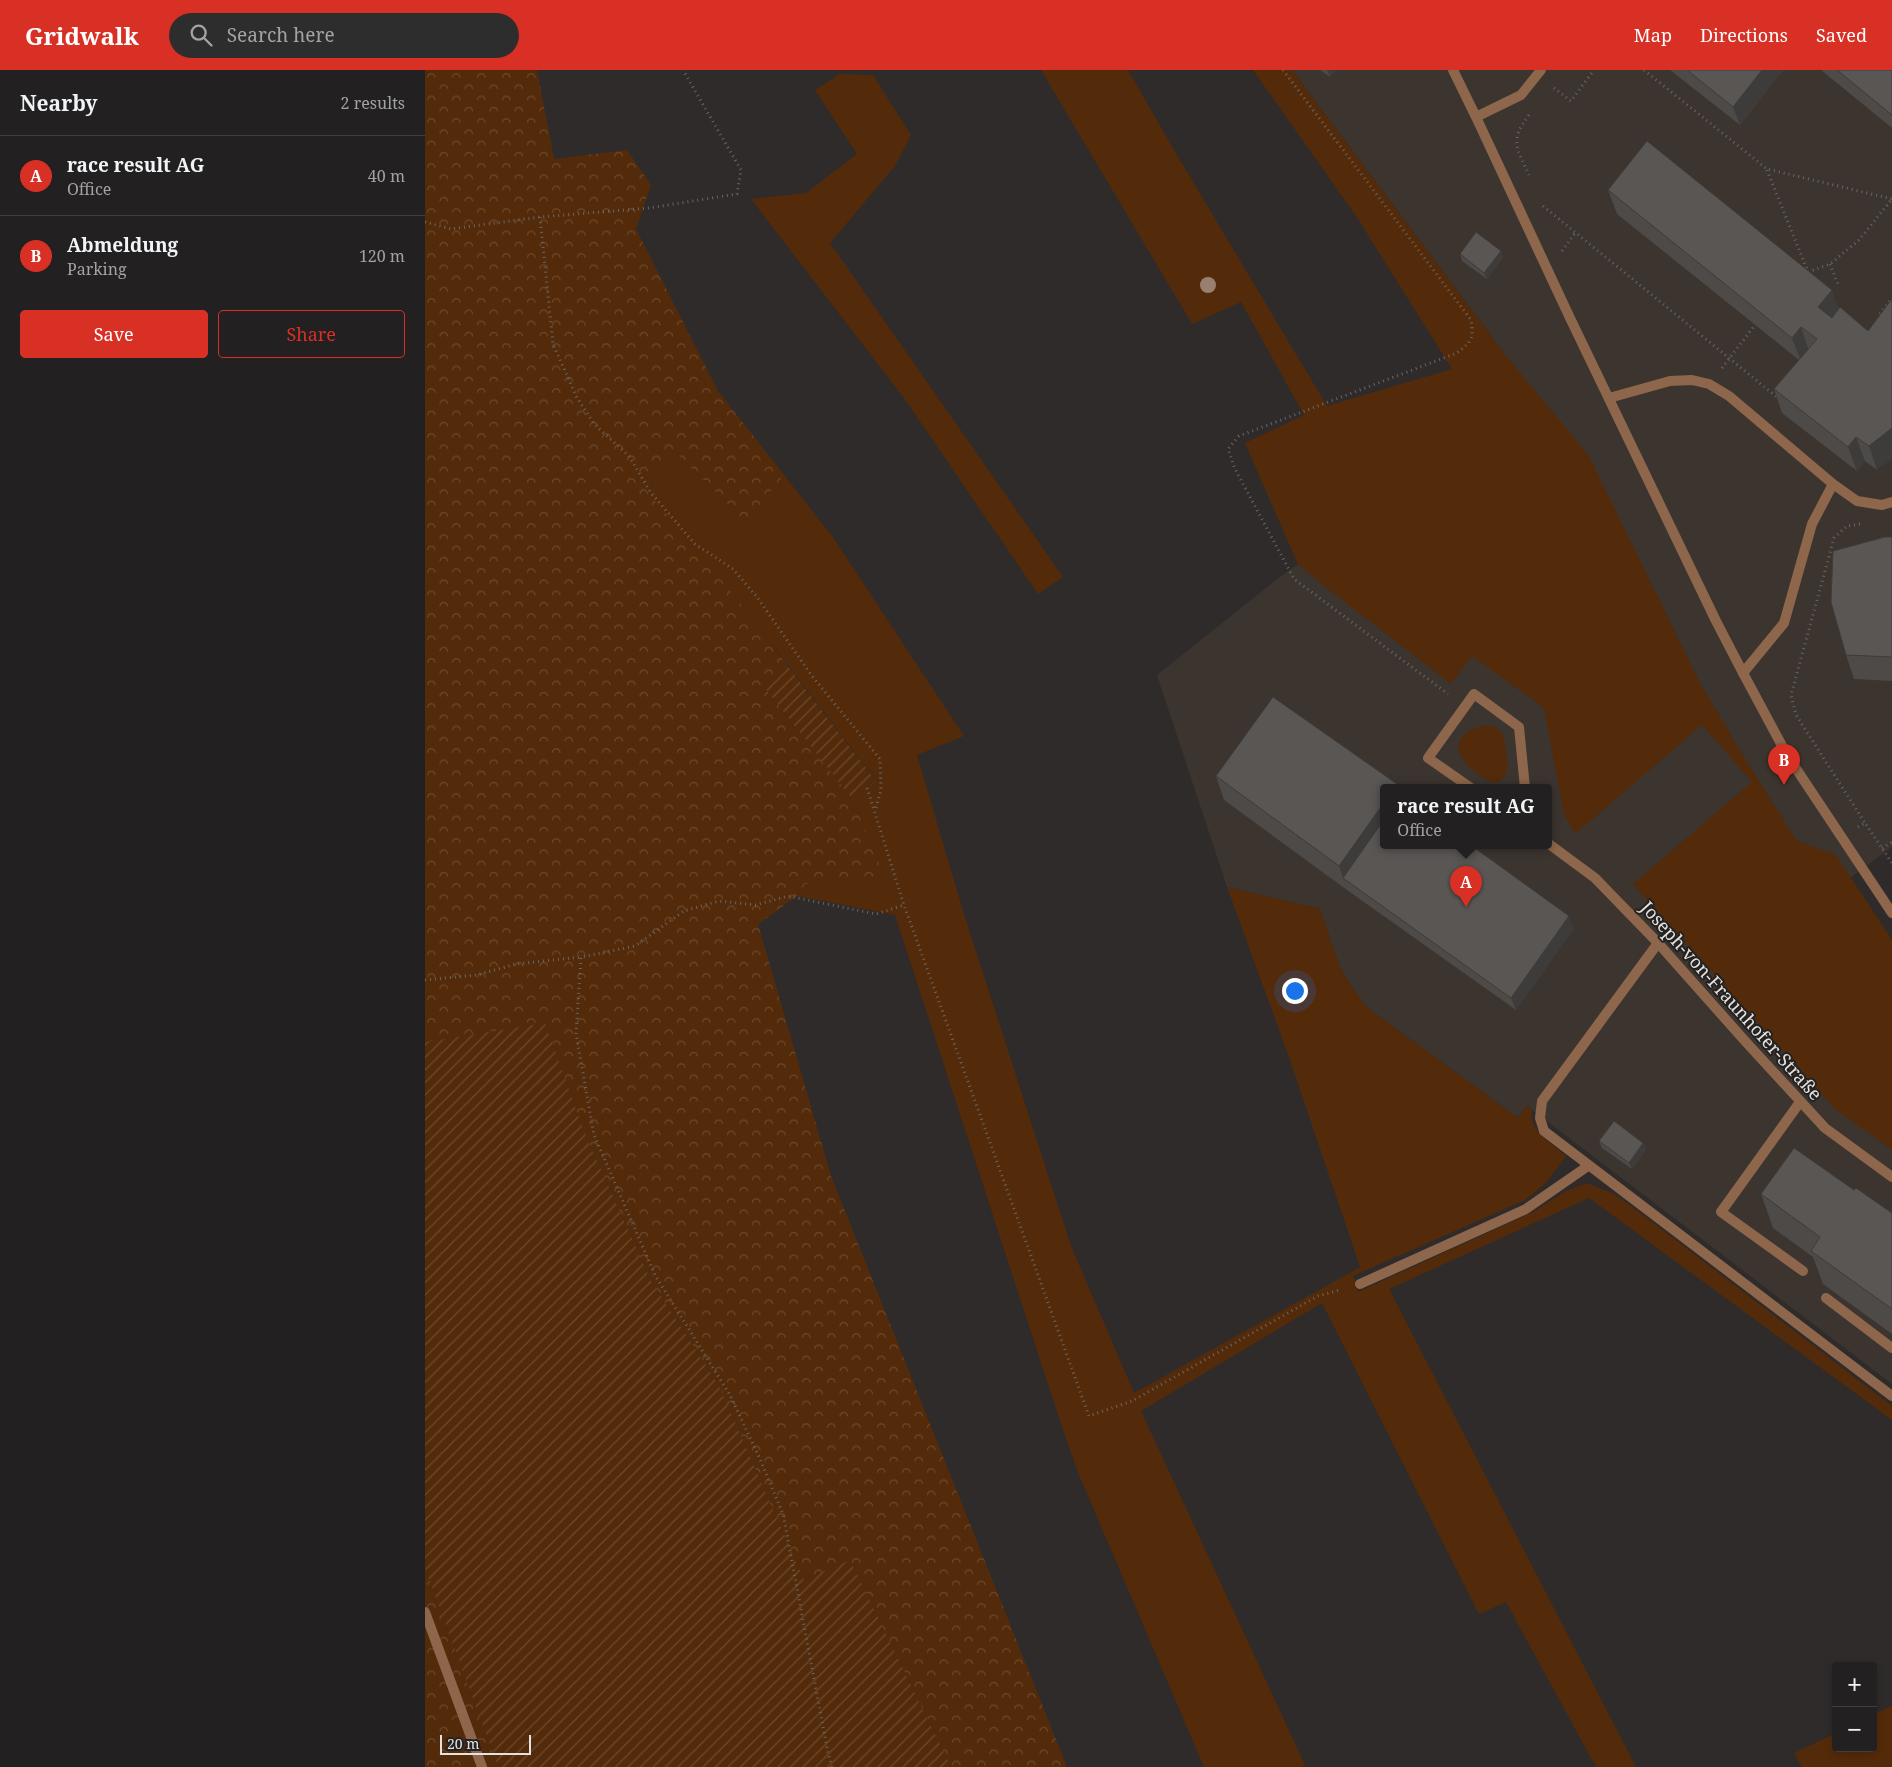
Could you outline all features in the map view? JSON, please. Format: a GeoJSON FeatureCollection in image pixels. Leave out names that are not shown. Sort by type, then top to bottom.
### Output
{"type":"FeatureCollection","features":[{"type":"Feature","properties":{"kind":"street"},"geometry":{"type":"LineString","coordinates":[[1453,70],[1716,621],[1743,673],[1787,755],[1892,913]]}},
{"type":"Feature","properties":{"kind":"street"},"geometry":{"type":"LineString","coordinates":[[1476,116],[1521,95],[1541,70]]}},
{"type":"Feature","properties":{"kind":"street"},"geometry":{"type":"LineString","coordinates":[[1609,398],[1670,381],[1692,380],[1709,384],[1729,396],[1833,484],[1857,501],[1882,505],[1892,502]]}},
{"type":"Feature","properties":{"kind":"street"},"geometry":{"type":"LineString","coordinates":[[1743,673],[1784,624],[1812,524],[1833,484]]}},
{"type":"Feature","properties":{"kind":"street"},"geometry":{"type":"LineString","coordinates":[[1465,784],[1428,758],[1474,694],[1519,727],[1525,784]]}},
{"type":"Feature","properties":{"kind":"street","name":"Joseph-von-Fraunhofer-Straße"},"geometry":{"type":"LineString","coordinates":[[1552,846],[1595,878],[1658,943],[1825,1128],[1892,1176]]}},
{"type":"Feature","properties":{"kind":"street"},"geometry":{"type":"LineString","coordinates":[[1658,943],[1542,1101],[1540,1118],[1544,1131],[1892,1396]]}},
{"type":"Feature","properties":{"kind":"street"},"geometry":{"type":"LineString","coordinates":[[1800,1102],[1721,1212],[1803,1271]]}},
{"type":"Feature","properties":{"kind":"street"},"geometry":{"type":"LineString","coordinates":[[1360,1284],[1526,1209],[1588,1166]]}},
{"type":"Feature","properties":{"kind":"street"},"geometry":{"type":"LineString","coordinates":[[1826,1298],[1892,1348]]}},
{"type":"Feature","properties":{"kind":"street"},"geometry":{"type":"LineString","coordinates":[[425,1612],[482,1767]]}},
{"type":"Feature","properties":{"kind":"path"},"geometry":{"type":"LineString","coordinates":[[425,222],[451,229],[540,217],[649,208],[737,194],[741,170],[683,70]]}},
{"type":"Feature","properties":{"kind":"path"},"geometry":{"type":"LineString","coordinates":[[1283,70],[1471,320],[1473,332],[1470,342],[1457,353],[1239,436],[1228,449],[1235,469],[1294,579],[1465,706]]}},
{"type":"Feature","properties":{"kind":"path"},"geometry":{"type":"LineString","coordinates":[[1551,86],[1571,101],[1594,70]]}},
{"type":"Feature","properties":{"kind":"path"},"geometry":{"type":"LineString","coordinates":[[1644,70],[1767,169],[1892,199],[1859,240],[1830,264],[1808,272],[1767,169]]}},
{"type":"Feature","properties":{"kind":"path"},"geometry":{"type":"LineString","coordinates":[[1530,114],[1519,128],[1516,146],[1532,181]]}},
{"type":"Feature","properties":{"kind":"path"},"geometry":{"type":"LineString","coordinates":[[1539,199],[1543,208],[1781,400]]}},
{"type":"Feature","properties":{"kind":"path"},"geometry":{"type":"LineString","coordinates":[[540,217],[553,344],[577,398],[595,425],[629,456],[651,493],[695,544],[733,569],[751,590],[812,676],[880,759],[881,790],[875,811]]}},
{"type":"Feature","properties":{"kind":"path"},"geometry":{"type":"LineString","coordinates":[[1830,264],[1839,287]]}},
{"type":"Feature","properties":{"kind":"path"},"geometry":{"type":"LineString","coordinates":[[1880,314],[1892,298]]}},
{"type":"Feature","properties":{"kind":"path"},"geometry":{"type":"LineString","coordinates":[[1709,384],[1755,325]]}},
{"type":"Feature","properties":{"kind":"path"},"geometry":{"type":"LineString","coordinates":[[1865,823],[1796,715],[1791,696],[1834,538],[1847,526],[1863,523],[1872,525],[1871,503]]}},
{"type":"Feature","properties":{"kind":"path"},"geometry":{"type":"LineString","coordinates":[[867,788],[904,905],[1089,1416],[1132,1401],[1318,1296],[1360,1284]]}},
{"type":"Feature","properties":{"kind":"path"},"geometry":{"type":"LineString","coordinates":[[1882,848],[1892,842]]}},
{"type":"Feature","properties":{"kind":"path"},"geometry":{"type":"LineString","coordinates":[[1885,852],[1892,863]]}},
{"type":"Feature","properties":{"kind":"path"},"geometry":{"type":"LineString","coordinates":[[425,980],[477,975],[516,964],[581,957],[635,946],[683,911],[719,901],[755,905],[788,896],[876,914],[904,905]]}},
{"type":"Feature","properties":{"kind":"path"},"geometry":{"type":"LineString","coordinates":[[581,957],[575,1034],[594,1135],[655,1275],[730,1395],[783,1514],[832,1767]]}},
{"type":"Feature","properties":{"kind":"shaded area"},"geometry":{"type":"Polygon","coordinates":[[[1292,70],[1892,70],[1892,847],[1850,878],[1868,904],[1892,946],[1892,1384],[1527,1106],[1518,1118],[1365,1006],[1340,968],[1320,909],[1227,887],[1157,675],[1298,564],[1245,443],[1504,353],[1292,70]]]}},
{"type":"Feature","properties":{"kind":"green space"},"geometry":{"type":"Polygon","coordinates":[[[425,70],[537,70],[554,159],[627,150],[651,185],[636,229],[718,391],[784,475],[746,522],[677,454],[636,478],[738,600],[787,665],[764,687],[853,800],[886,880],[805,884],[797,896],[758,924],[831,1176],[1067,1767],[951,1767],[850,1560],[804,1581],[719,1386],[651,1281],[585,1134],[545,1023],[425,1042],[425,70]]]}},
{"type":"Feature","properties":{"kind":"green space"},"geometry":{"type":"Polygon","coordinates":[[[1041,70],[1128,70],[1327,406],[1452,369],[1356,216],[1253,70],[1292,70],[1504,353],[1589,456],[1700,683],[1796,840],[1836,855],[1892,940],[1892,1150],[1835,1109],[1633,884],[1752,782],[1702,725],[1575,834],[1564,815],[1544,708],[1472,656],[1451,684],[1298,564],[1245,443],[1304,415],[1241,302],[1192,324],[1041,70]]]}},
{"type":"Feature","properties":{"kind":"green space"},"geometry":{"type":"Polygon","coordinates":[[[840,74],[873,75],[911,135],[895,166],[830,243],[1063,577],[1038,594],[904,398],[751,199],[806,193],[857,154],[815,90],[840,74]]]}},
{"type":"Feature","properties":{"kind":"green space"},"geometry":{"type":"Polygon","coordinates":[[[677,454],[746,522],[784,475],[832,536],[964,736],[917,755],[963,911],[1071,1246],[1134,1393],[1360,1267],[1290,1060],[1227,887],[1320,909],[1340,968],[1365,1006],[1518,1118],[1526,1106],[1532,1110],[1532,1117],[1537,1130],[1566,1156],[1546,1183],[1525,1200],[1353,1276],[1358,1292],[1533,1212],[1566,1191],[1587,1183],[1614,1194],[1647,1218],[1892,1406],[1892,1420],[1589,1198],[1389,1289],[1636,1767],[1596,1767],[1506,1602],[1479,1614],[1322,1303],[1141,1411],[1305,1765],[1300,1767],[1204,1767],[1079,1475],[895,915],[797,896],[805,884],[886,880],[853,800],[876,780],[738,600],[635,478],[677,454]]]}},
{"type":"Feature","properties":{"kind":"green space"},"geometry":{"type":"Polygon","coordinates":[[[787,665],[876,781],[853,800],[764,687],[787,665]]]}},
{"type":"Feature","properties":{"kind":"green space"},"geometry":{"type":"Polygon","coordinates":[[[1489,725],[1499,729],[1504,738],[1507,752],[1505,776],[1495,783],[1482,777],[1469,767],[1459,753],[1458,746],[1460,740],[1469,731],[1489,725]]]}},
{"type":"Feature","properties":{"kind":"green space"},"geometry":{"type":"Polygon","coordinates":[[[545,1023],[585,1134],[651,1281],[719,1386],[804,1580],[850,1560],[951,1767],[498,1767],[425,1568],[425,1042],[545,1023]]]}},
{"type":"Feature","properties":{"kind":"green space"},"geometry":{"type":"Polygon","coordinates":[[[425,1568],[498,1767],[425,1767],[425,1568]]]}},
{"type":"Feature","properties":{"kind":"green space"},"geometry":{"type":"Polygon","coordinates":[[[1892,1706],[1892,1767],[1802,1767],[1794,1753],[1832,1735],[1832,1752],[1877,1752],[1877,1713],[1892,1706]]]}},
{"type":"Feature","properties":{"kind":"building"},"geometry":{"type":"Polygon","coordinates":[[[1687,70],[1762,70],[1733,107],[1687,70]]]}},
{"type":"Feature","properties":{"kind":"building"},"geometry":{"type":"Polygon","coordinates":[[[1837,70],[1892,70],[1892,115],[1837,70]]]}},
{"type":"Feature","properties":{"kind":"building"},"geometry":{"type":"Polygon","coordinates":[[[1647,141],[1832,290],[1818,307],[1832,318],[1840,307],[1868,331],[1892,299],[1892,428],[1869,446],[1856,437],[1848,447],[1774,389],[1817,339],[1801,327],[1792,338],[1608,190],[1647,141]]]}},
{"type":"Feature","properties":{"kind":"building"},"geometry":{"type":"Polygon","coordinates":[[[1476,232],[1501,251],[1484,273],[1460,254],[1476,232]]]}},
{"type":"Feature","properties":{"kind":"building"},"geometry":{"type":"Polygon","coordinates":[[[1885,537],[1892,537],[1892,657],[1846,655],[1831,602],[1833,551],[1885,537]]]}},
{"type":"Feature","properties":{"kind":"building"},"geometry":{"type":"Polygon","coordinates":[[[1273,697],[1397,784],[1380,784],[1380,808],[1339,866],[1216,776],[1273,697]]]}},
{"type":"Feature","properties":{"kind":"building"},"geometry":{"type":"Polygon","coordinates":[[[1380,825],[1380,849],[1476,849],[1569,916],[1511,998],[1343,878],[1380,825]]]}},
{"type":"Feature","properties":{"kind":"building"},"geometry":{"type":"Polygon","coordinates":[[[1614,1121],[1643,1143],[1629,1163],[1599,1141],[1614,1121]]]}},
{"type":"Feature","properties":{"kind":"building"},"geometry":{"type":"Polygon","coordinates":[[[1794,1148],[1854,1190],[1856,1188],[1892,1213],[1892,1309],[1811,1251],[1820,1237],[1761,1194],[1794,1148]]]}},
{"type":"Feature","properties":{"kind":"place","name":"Abmeldung"},"geometry":{"type":"Point","coordinates":[1784,785]}},
{"type":"Feature","properties":{"kind":"place","name":"race result AG"},"geometry":{"type":"Point","coordinates":[1466,907]}}]}
